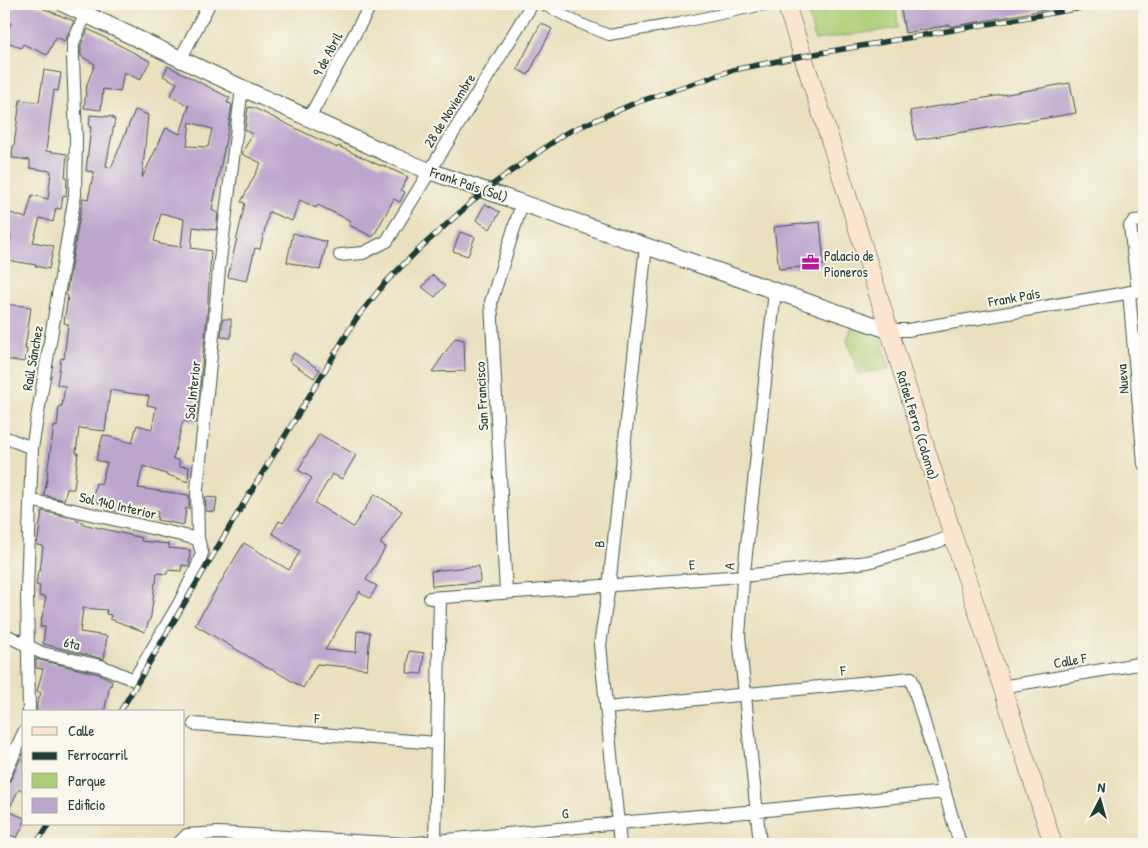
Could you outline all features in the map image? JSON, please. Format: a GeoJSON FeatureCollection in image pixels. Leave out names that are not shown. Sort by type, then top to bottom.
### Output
{"type":"FeatureCollection","features":[{"type":"Feature","properties":{"kind":"main road","name":"Rafael Ferro (Coloma)"},"geometry":{"type":"LineString","coordinates":[[786,4],[953,536],[1053,844]]}},
{"type":"Feature","properties":{"kind":"street","name":"Frank País (Sol)"},"geometry":{"type":"LineString","coordinates":[[64,4],[242,88],[429,171],[888,330]]}},
{"type":"Feature","properties":{"kind":"street"},"geometry":{"type":"LineString","coordinates":[[181,58],[209,4]]}},
{"type":"Feature","properties":{"kind":"street","name":"9 de Abril"},"geometry":{"type":"LineString","coordinates":[[309,118],[370,4]]}},
{"type":"Feature","properties":{"kind":"street","name":"28 de Noviembre"},"geometry":{"type":"LineString","coordinates":[[340,255],[363,253],[387,241],[532,4]]}},
{"type":"Feature","properties":{"kind":"street"},"geometry":{"type":"LineString","coordinates":[[542,4],[608,35],[679,23],[768,4]]}},
{"type":"Feature","properties":{"kind":"street","name":"Raúl Sánchez"},"geometry":{"type":"LineString","coordinates":[[29,710],[27,591],[32,448],[75,195],[76,139],[73,58],[74,43],[86,13]]}},
{"type":"Feature","properties":{"kind":"street","name":"Sol Interior"},"geometry":{"type":"LineString","coordinates":[[134,680],[180,602],[202,553],[198,539],[197,489],[219,268],[242,88]]}},
{"type":"Feature","properties":{"kind":"street","name":"San Francisco"},"geometry":{"type":"LineString","coordinates":[[506,592],[491,302],[522,203]]}},
{"type":"Feature","properties":{"kind":"street","name":"Nueva"},"geometry":{"type":"LineString","coordinates":[[1139,220],[1130,226],[1137,291],[1144,464]]}},
{"type":"Feature","properties":{"kind":"street","name":"B"},"geometry":{"type":"LineString","coordinates":[[620,844],[600,645],[609,586],[646,246]]}},
{"type":"Feature","properties":{"kind":"street","name":"A"},"geometry":{"type":"LineString","coordinates":[[760,844],[739,636],[743,576],[775,291]]}},
{"type":"Feature","properties":{"kind":"street","name":"Frank País"},"geometry":{"type":"LineString","coordinates":[[888,330],[908,330],[1137,291]]}},
{"type":"Feature","properties":{"kind":"street"},"geometry":{"type":"LineString","coordinates":[[4,437],[32,448]]}},
{"type":"Feature","properties":{"kind":"street","name":"Sol 140 Interior"},"geometry":{"type":"LineString","coordinates":[[30,500],[198,539]]}},
{"type":"Feature","properties":{"kind":"street","name":"E"},"geometry":{"type":"LineString","coordinates":[[437,743],[435,598],[743,576],[868,562],[953,536]]}},
{"type":"Feature","properties":{"kind":"street","name":"6ta"},"geometry":{"type":"LineString","coordinates":[[4,634],[42,652],[101,666],[134,680]]}},
{"type":"Feature","properties":{"kind":"street","name":"Calle F"},"geometry":{"type":"LineString","coordinates":[[1001,687],[1144,663]]}},
{"type":"Feature","properties":{"kind":"street","name":"F"},"geometry":{"type":"LineString","coordinates":[[606,708],[911,678],[960,844]]}},
{"type":"Feature","properties":{"kind":"street","name":"F"},"geometry":{"type":"LineString","coordinates":[[194,724],[437,743]]}},
{"type":"Feature","properties":{"kind":"street"},"geometry":{"type":"LineString","coordinates":[[4,776],[22,736]]}},
{"type":"Feature","properties":{"kind":"street"},"geometry":{"type":"LineString","coordinates":[[435,842],[437,743]]}},
{"type":"Feature","properties":{"kind":"street","name":"G"},"geometry":{"type":"LineString","coordinates":[[182,840],[218,833],[407,844],[523,838],[618,823],[945,792]]}},
{"type":"Feature","properties":{"kind":"green space"},"geometry":{"type":"Polygon","coordinates":[[[806,4],[896,4],[898,28],[815,40],[806,4]]]}},
{"type":"Feature","properties":{"kind":"green space"},"geometry":{"type":"Polygon","coordinates":[[[852,326],[874,333],[881,339],[890,368],[858,374],[847,340],[852,326]]]}},
{"type":"Feature","properties":{"kind":"building"},"geometry":{"type":"Polygon","coordinates":[[[4,4],[32,4],[74,21],[65,41],[56,37],[47,55],[23,44],[21,48],[4,40],[11,23],[4,20],[7,13],[4,11],[4,4]]]}},
{"type":"Feature","properties":{"kind":"building"},"geometry":{"type":"Polygon","coordinates":[[[900,4],[1048,4],[1049,9],[905,33],[900,4]]]}},
{"type":"Feature","properties":{"kind":"building"},"geometry":{"type":"Polygon","coordinates":[[[541,23],[552,29],[528,75],[517,69],[541,23]]]}},
{"type":"Feature","properties":{"kind":"building"},"geometry":{"type":"Polygon","coordinates":[[[88,29],[150,61],[140,80],[124,72],[120,92],[103,89],[101,110],[84,108],[87,84],[95,64],[81,56],[81,45],[88,29]]]}},
{"type":"Feature","properties":{"kind":"building"},"geometry":{"type":"Polygon","coordinates":[[[168,66],[230,98],[227,103],[232,104],[212,210],[218,213],[216,230],[193,227],[191,248],[211,251],[207,316],[196,423],[183,421],[173,459],[179,460],[179,466],[189,467],[188,482],[143,466],[138,488],[189,495],[189,509],[186,508],[184,525],[157,520],[158,512],[131,508],[131,510],[120,507],[119,512],[106,509],[108,504],[92,501],[96,483],[101,484],[107,463],[96,460],[103,435],[132,443],[137,425],[152,429],[156,407],[147,405],[149,396],[110,390],[105,431],[79,428],[74,489],[67,489],[64,500],[44,495],[54,426],[57,427],[59,406],[62,406],[65,386],[57,385],[61,358],[64,359],[68,324],[64,323],[68,296],[66,295],[83,198],[88,199],[94,172],[86,171],[91,127],[89,127],[90,115],[113,117],[115,119],[106,166],[111,168],[135,110],[148,115],[142,178],[166,128],[180,134],[189,106],[170,96],[177,83],[163,76],[168,66]],[[190,122],[187,146],[208,147],[212,129],[190,122]],[[161,213],[154,241],[159,244],[181,247],[184,219],[161,213]]]}},
{"type":"Feature","properties":{"kind":"building"},"geometry":{"type":"Polygon","coordinates":[[[44,70],[61,73],[58,91],[54,90],[46,151],[67,154],[66,196],[63,195],[61,209],[56,208],[53,222],[40,218],[33,242],[54,246],[49,269],[7,260],[11,235],[4,233],[4,211],[26,218],[32,195],[48,199],[51,171],[30,168],[30,160],[12,158],[20,100],[39,102],[44,70]]]}},
{"type":"Feature","properties":{"kind":"building"},"geometry":{"type":"Polygon","coordinates":[[[1070,83],[1076,113],[916,140],[910,111],[1070,83]]]}},
{"type":"Feature","properties":{"kind":"building"},"geometry":{"type":"Polygon","coordinates":[[[248,107],[254,108],[337,148],[338,146],[408,177],[401,190],[405,192],[400,202],[394,199],[373,237],[349,225],[351,221],[318,205],[316,208],[300,200],[292,221],[269,212],[260,249],[255,248],[247,281],[228,277],[245,203],[241,202],[261,163],[242,154],[252,134],[245,130],[248,107]]]}},
{"type":"Feature","properties":{"kind":"building"},"geometry":{"type":"Polygon","coordinates":[[[485,204],[500,212],[490,229],[476,220],[485,204]]]}},
{"type":"Feature","properties":{"kind":"building"},"geometry":{"type":"Polygon","coordinates":[[[820,222],[824,265],[779,269],[774,227],[820,222]]]}},
{"type":"Feature","properties":{"kind":"building"},"geometry":{"type":"Polygon","coordinates":[[[460,232],[475,237],[468,256],[453,251],[460,232]]]}},
{"type":"Feature","properties":{"kind":"building"},"geometry":{"type":"Polygon","coordinates":[[[293,233],[327,242],[320,270],[287,262],[293,233]]]}},
{"type":"Feature","properties":{"kind":"building"},"geometry":{"type":"Polygon","coordinates":[[[433,275],[445,286],[435,297],[422,287],[433,275]]]}},
{"type":"Feature","properties":{"kind":"building"},"geometry":{"type":"Polygon","coordinates":[[[4,304],[31,307],[25,362],[4,359],[4,304]]]}},
{"type":"Feature","properties":{"kind":"building"},"geometry":{"type":"Polygon","coordinates":[[[223,319],[231,319],[231,338],[221,337],[223,319]]]}},
{"type":"Feature","properties":{"kind":"building"},"geometry":{"type":"Polygon","coordinates":[[[455,338],[464,340],[465,371],[432,372],[455,338]]]}},
{"type":"Feature","properties":{"kind":"building"},"geometry":{"type":"Polygon","coordinates":[[[294,353],[320,370],[314,378],[289,361],[294,353]]]}},
{"type":"Feature","properties":{"kind":"building"},"geometry":{"type":"Polygon","coordinates":[[[319,434],[356,455],[342,479],[332,474],[315,503],[353,527],[375,494],[402,511],[380,544],[386,547],[366,580],[377,586],[370,598],[360,593],[360,591],[325,650],[356,652],[357,631],[370,632],[367,669],[317,664],[303,688],[195,625],[244,543],[289,570],[300,551],[272,533],[279,521],[283,523],[312,478],[298,470],[319,434]]]}},
{"type":"Feature","properties":{"kind":"building"},"geometry":{"type":"Polygon","coordinates":[[[205,497],[217,498],[215,512],[206,511],[205,497]]]}},
{"type":"Feature","properties":{"kind":"building"},"geometry":{"type":"Polygon","coordinates":[[[42,511],[77,519],[77,521],[83,522],[83,524],[142,538],[141,541],[169,544],[169,548],[190,550],[189,566],[182,565],[181,571],[168,570],[167,574],[157,573],[151,616],[145,632],[110,619],[111,615],[106,614],[107,610],[83,608],[80,632],[107,636],[104,659],[43,644],[45,627],[40,627],[46,597],[39,596],[40,586],[36,585],[43,546],[37,545],[42,511]]]}},
{"type":"Feature","properties":{"kind":"building"},"geometry":{"type":"Polygon","coordinates":[[[479,566],[480,582],[432,586],[431,571],[479,566]]]}},
{"type":"Feature","properties":{"kind":"building"},"geometry":{"type":"Polygon","coordinates":[[[409,651],[424,653],[422,674],[407,673],[409,651]]]}},
{"type":"Feature","properties":{"kind":"building"},"geometry":{"type":"Polygon","coordinates":[[[36,659],[99,674],[112,680],[104,710],[37,710],[37,703],[41,693],[37,691],[43,669],[36,668],[36,659]]]}},
{"type":"Feature","properties":{"kind":"building"},"geometry":{"type":"Polygon","coordinates":[[[22,756],[22,790],[19,789],[8,811],[22,817],[23,826],[17,838],[4,832],[4,784],[8,783],[22,756]]]}},
{"type":"Feature","properties":{"kind":"railway"},"geometry":{"type":"LineString","coordinates":[[121,710],[356,319],[385,283],[418,250],[485,190],[510,172],[566,133],[635,103],[733,70],[803,56],[1104,4]]}},
{"type":"Feature","properties":{"kind":"railway"},"geometry":{"type":"LineString","coordinates":[[36,844],[48,826]]}},
{"type":"Feature","properties":{"kind":"place","name":"Palacio de Pioneros"},"geometry":{"type":"Point","coordinates":[810,263]}}]}
